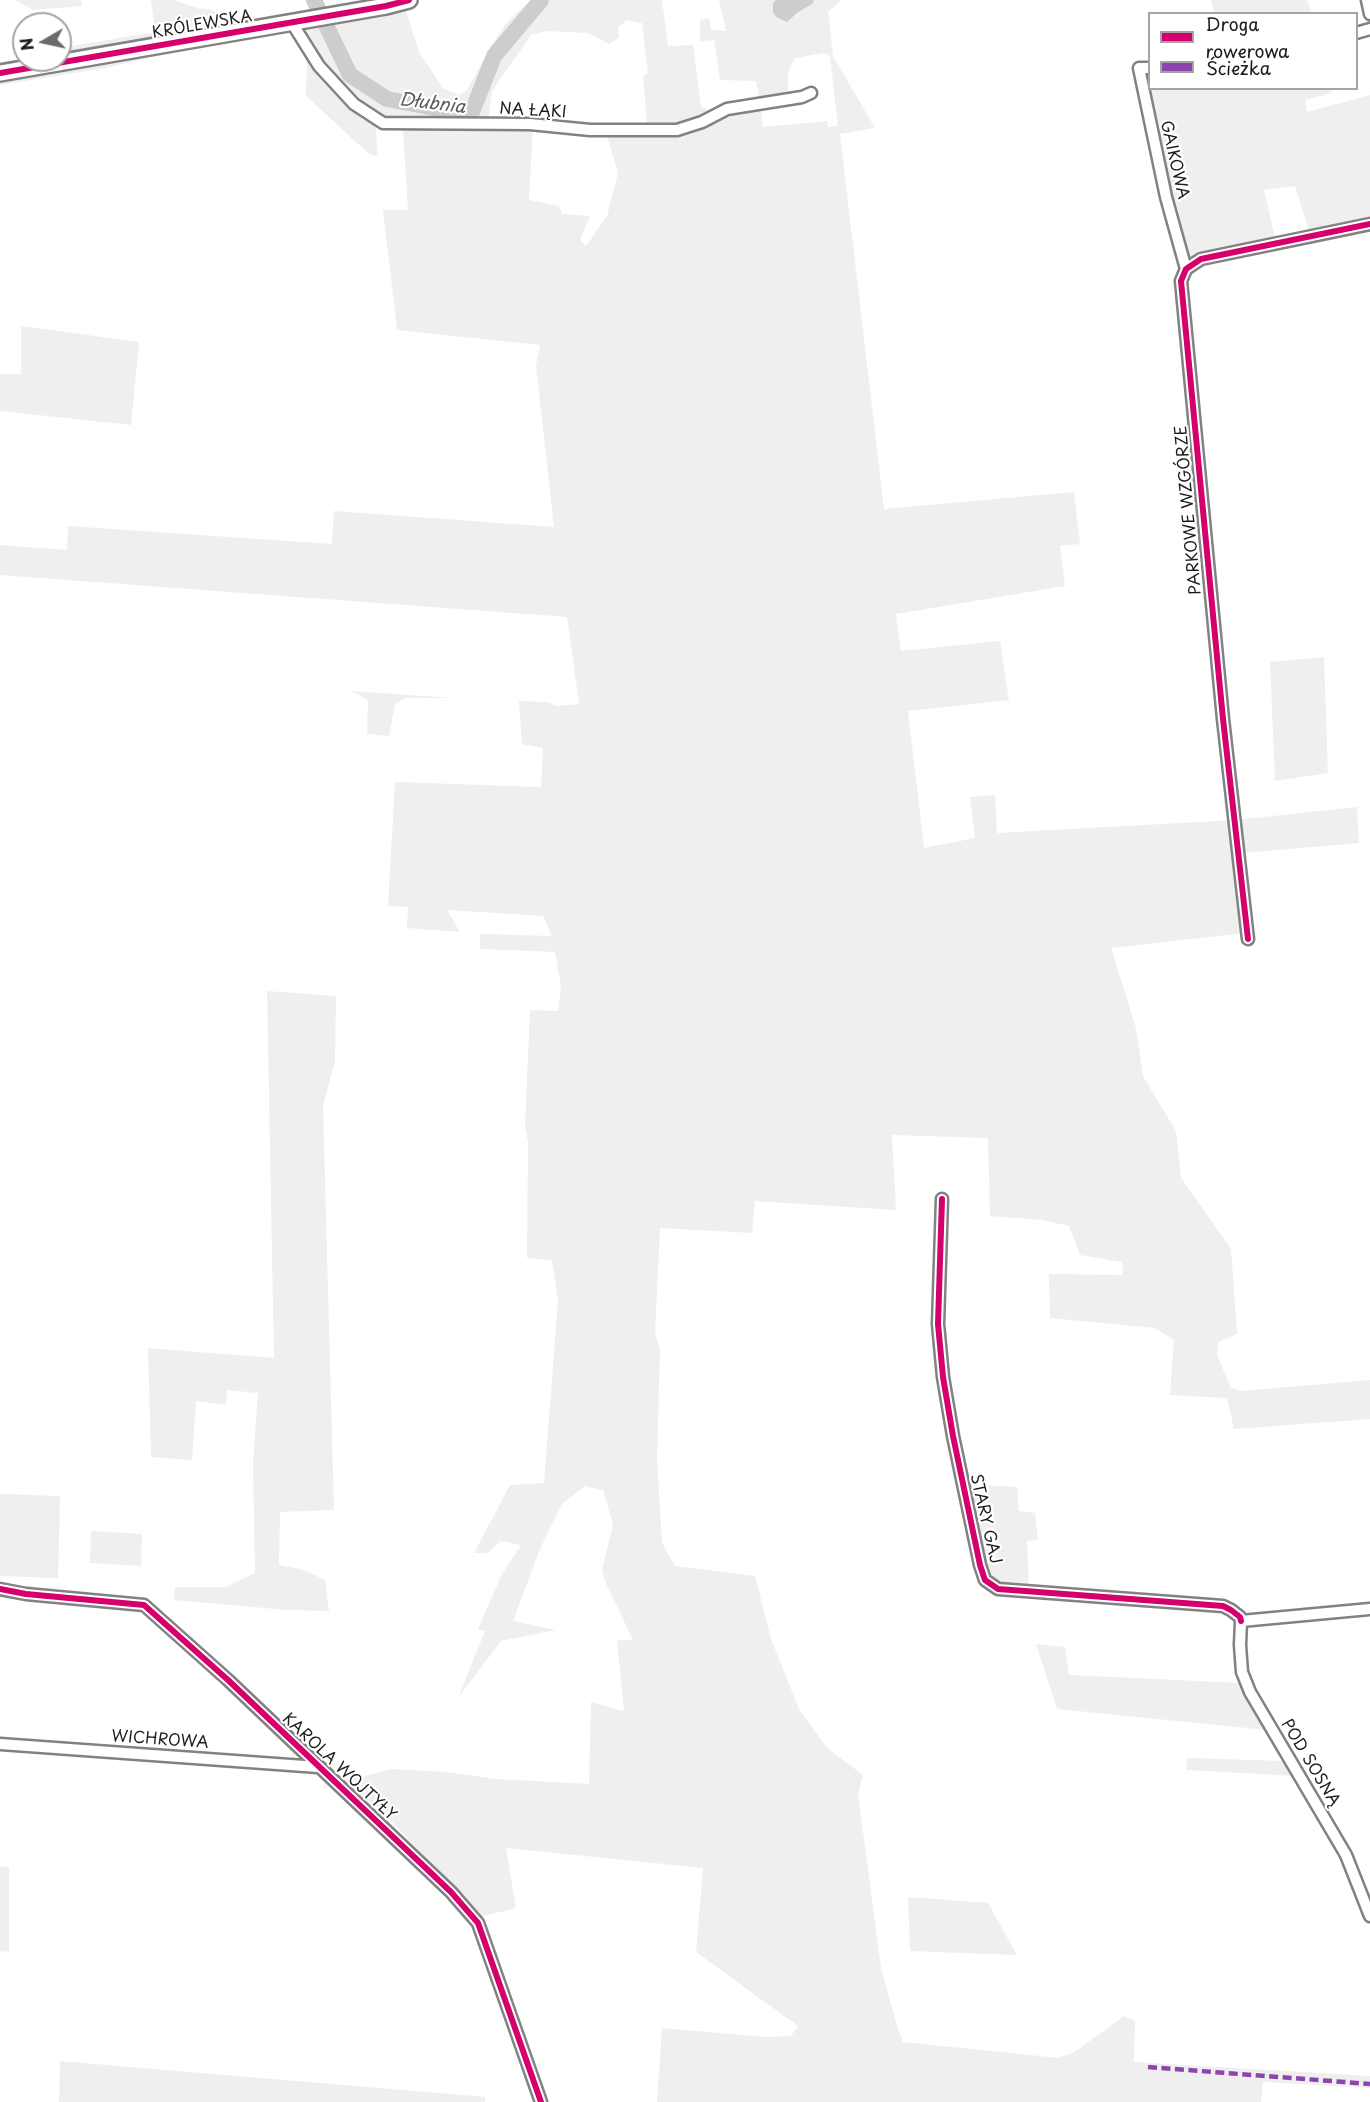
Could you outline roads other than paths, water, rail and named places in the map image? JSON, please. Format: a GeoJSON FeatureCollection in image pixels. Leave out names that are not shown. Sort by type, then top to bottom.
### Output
{"type":"FeatureCollection","features":[{"type":"Feature","properties":{"kind":"street","name":"KRÓLEWSKA"},"geometry":{"type":"LineString","coordinates":[[0,73],[298,22],[409,0]]}},
{"type":"Feature","properties":{"kind":"street"},"geometry":{"type":"LineString","coordinates":[[1367,0],[1370,14]]}},
{"type":"Feature","properties":{"kind":"street","name":"NA ŁĄKI"},"geometry":{"type":"LineString","coordinates":[[298,22],[319,66],[354,104],[383,123],[530,124],[590,130],[677,130],[702,122],[727,109],[762,102],[802,98],[811,93]]}},
{"type":"Feature","properties":{"kind":"street","name":"GAIKOWA"},"geometry":{"type":"LineString","coordinates":[[1148,68],[1138,68],[1166,197],[1186,269]]}},
{"type":"Feature","properties":{"kind":"street"},"geometry":{"type":"LineString","coordinates":[[1186,269],[1201,259],[1370,224]]}},
{"type":"Feature","properties":{"kind":"street","name":"PARKOWE WZGÓRZE"},"geometry":{"type":"LineString","coordinates":[[1186,269],[1181,281],[1222,707],[1248,939]]}},
{"type":"Feature","properties":{"kind":"street","name":"STARY GAJ"},"geometry":{"type":"LineString","coordinates":[[942,1199],[938,1324],[943,1377],[952,1436],[985,1580],[998,1589],[1223,1606],[1240,1617],[1241,1622]]}},
{"type":"Feature","properties":{"kind":"street","name":"KAROLA WOJTYŁY"},"geometry":{"type":"LineString","coordinates":[[0,1589],[27,1594],[144,1605],[228,1680],[452,1892],[478,1923],[541,2102]]}},
{"type":"Feature","properties":{"kind":"street"},"geometry":{"type":"LineString","coordinates":[[1241,1622],[1370,1609]]}},
{"type":"Feature","properties":{"kind":"street","name":"POD SOSNĄ"},"geometry":{"type":"LineString","coordinates":[[1241,1622],[1242,1672],[1250,1692],[1346,1855],[1368,1906],[1370,1916]]}},
{"type":"Feature","properties":{"kind":"street","name":"WICHROWA"},"geometry":{"type":"LineString","coordinates":[[0,1744],[318,1767]]}},
{"type":"Feature","properties":{"kind":"waterway","name":"Dłubnia"},"geometry":{"type":"LineString","coordinates":[[314,0],[350,75],[387,99],[445,110],[472,112],[494,56],[541,0]]}}]}
